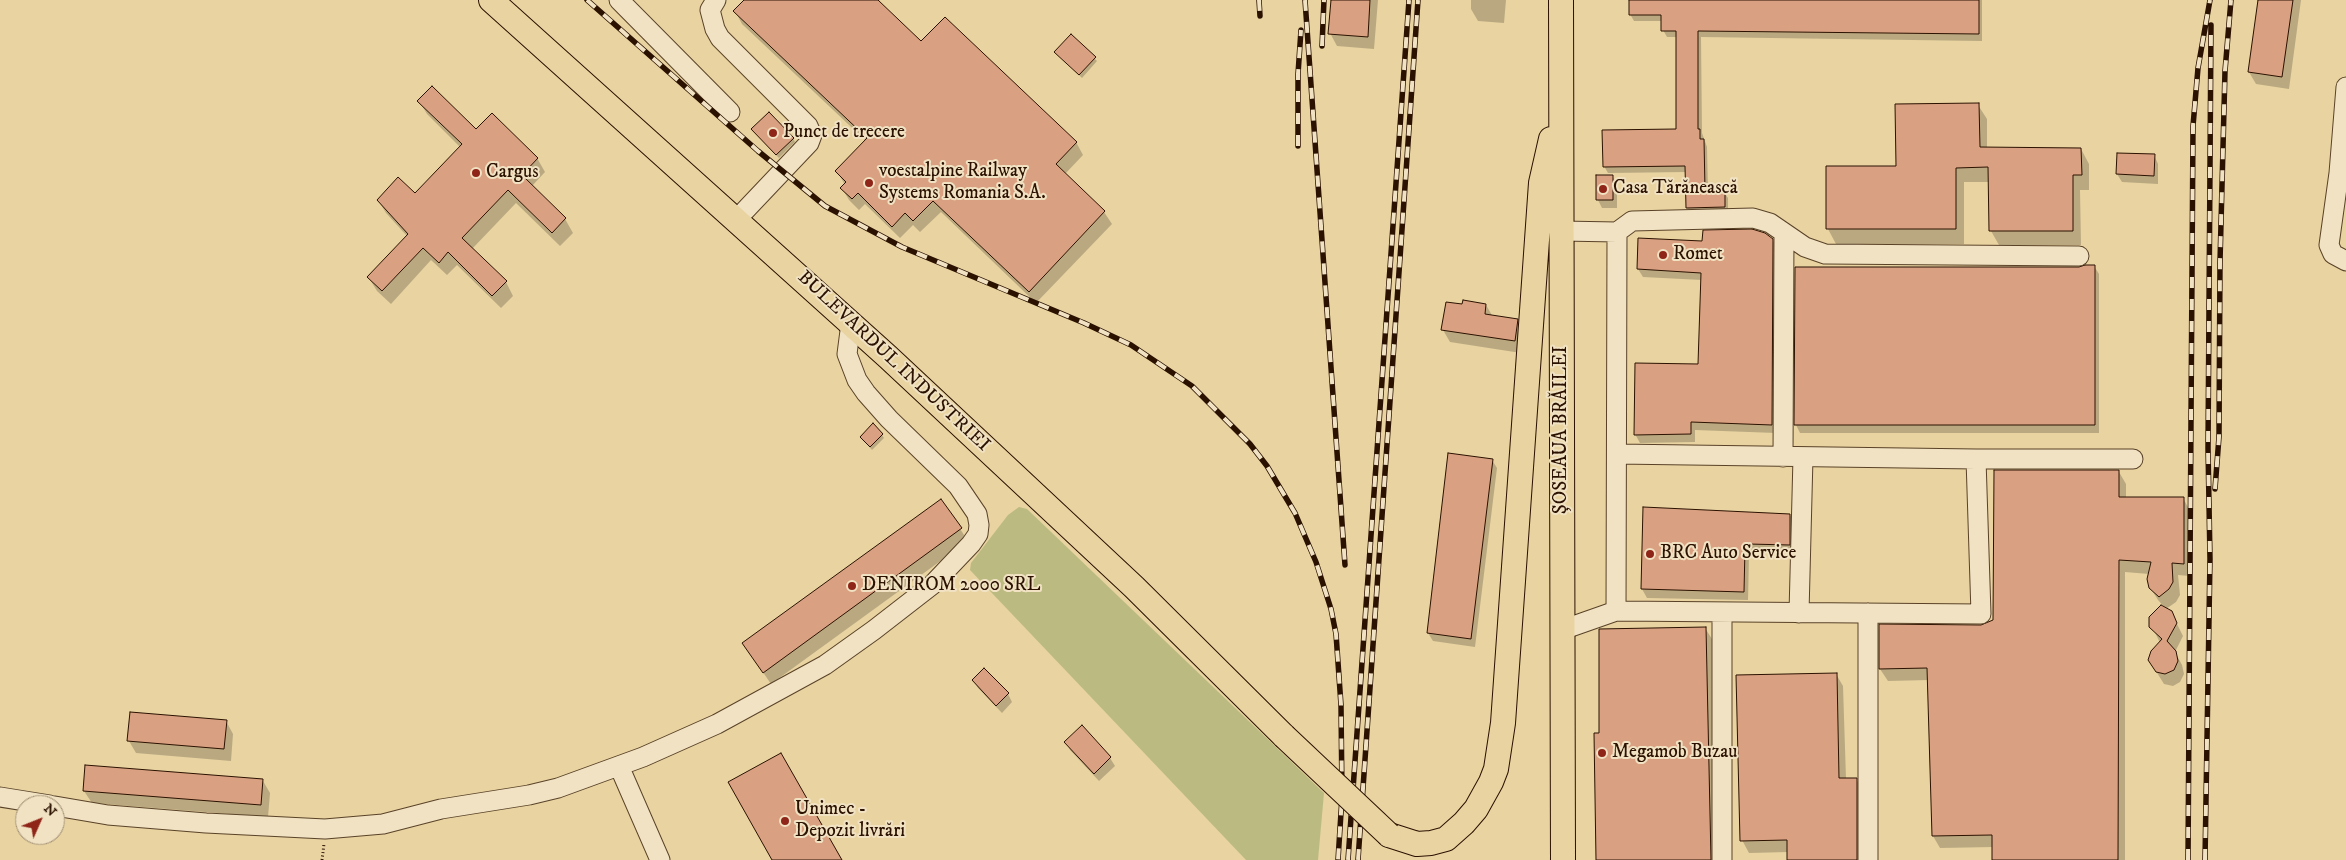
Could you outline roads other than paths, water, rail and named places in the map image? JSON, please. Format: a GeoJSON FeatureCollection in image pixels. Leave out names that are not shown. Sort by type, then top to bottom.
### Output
{"type":"FeatureCollection","features":[{"type":"Feature","properties":{"kind":"main road","name":"BULEVARDUL INDUSTRIEI"},"geometry":{"type":"LineString","coordinates":[[491,0],[851,323],[1134,587],[1284,736],[1403,850]]}},
{"type":"Feature","properties":{"kind":"main road","name":"ȘOSEAUA BRĂILEI"},"geometry":{"type":"LineString","coordinates":[[1561,0],[1563,860]]}},
{"type":"Feature","properties":{"kind":"main road"},"geometry":{"type":"LineString","coordinates":[[1403,850],[1416,844],[1446,839],[1464,824],[1484,796],[1496,769],[1500,752],[1504,723],[1541,183],[1551,140],[1560,120]]}},
{"type":"Feature","properties":{"kind":"street"},"geometry":{"type":"LineString","coordinates":[[619,0],[730,112]]}},
{"type":"Feature","properties":{"kind":"street"},"geometry":{"type":"LineString","coordinates":[[716,0],[710,10],[715,29],[720,38],[808,126],[812,135],[809,142],[736,220]]}},
{"type":"Feature","properties":{"kind":"street"},"geometry":{"type":"LineString","coordinates":[[2346,87],[2339,173],[2329,245],[2333,254],[2346,261]]}},
{"type":"Feature","properties":{"kind":"street"},"geometry":{"type":"LineString","coordinates":[[1562,231],[1617,232],[1632,222],[1753,218],[1770,223],[1805,248],[1825,254],[2080,256]]}},
{"type":"Feature","properties":{"kind":"street"},"geometry":{"type":"LineString","coordinates":[[1616,611],[1617,232]]}},
{"type":"Feature","properties":{"kind":"street"},"geometry":{"type":"LineString","coordinates":[[1783,457],[1784,233]]}},
{"type":"Feature","properties":{"kind":"street"},"geometry":{"type":"LineString","coordinates":[[65,807],[152,820],[325,829],[383,824],[441,809],[529,795],[619,766],[717,724],[825,665],[932,585],[978,534],[979,525],[977,514],[958,486],[889,419],[857,380],[847,354],[851,323]]}},
{"type":"Feature","properties":{"kind":"street"},"geometry":{"type":"LineString","coordinates":[[1617,454],[1976,459],[2133,459]]}},
{"type":"Feature","properties":{"kind":"street"},"geometry":{"type":"LineString","coordinates":[[1799,613],[1803,457]]}},
{"type":"Feature","properties":{"kind":"street"},"geometry":{"type":"LineString","coordinates":[[1562,630],[1616,611],[1981,614],[1976,459]]}},
{"type":"Feature","properties":{"kind":"street"},"geometry":{"type":"LineString","coordinates":[[1722,612],[1722,860]]}},
{"type":"Feature","properties":{"kind":"street"},"geometry":{"type":"LineString","coordinates":[[1868,613],[1868,860]]}},
{"type":"Feature","properties":{"kind":"street"},"geometry":{"type":"LineString","coordinates":[[619,766],[660,860]]}},
{"type":"Feature","properties":{"kind":"street"},"geometry":{"type":"LineString","coordinates":[[0,798],[15,800]]}},
{"type":"Feature","properties":{"kind":"railway"},"geometry":{"type":"LineString","coordinates":[[587,0],[758,151],[825,206],[902,247],[1084,323],[1131,345],[1192,386],[1250,444],[1267,466],[1295,513],[1316,562],[1331,609],[1336,634],[1341,705],[1342,797],[1338,860]]}},
{"type":"Feature","properties":{"kind":"railway"},"geometry":{"type":"LineString","coordinates":[[1259,0],[1260,16]]}},
{"type":"Feature","properties":{"kind":"railway"},"geometry":{"type":"LineString","coordinates":[[1305,0],[1345,565]]}},
{"type":"Feature","properties":{"kind":"railway"},"geometry":{"type":"LineString","coordinates":[[1322,46],[1324,0]]}},
{"type":"Feature","properties":{"kind":"railway"},"geometry":{"type":"LineString","coordinates":[[1348,860],[1409,0]]}},
{"type":"Feature","properties":{"kind":"railway"},"geometry":{"type":"LineString","coordinates":[[1358,860],[1418,0]]}},
{"type":"Feature","properties":{"kind":"railway"},"geometry":{"type":"LineString","coordinates":[[2188,860],[2193,126],[2198,68],[2210,0]]}},
{"type":"Feature","properties":{"kind":"railway"},"geometry":{"type":"LineString","coordinates":[[2215,489],[2219,437],[2220,262],[2225,71],[2231,0]]}},
{"type":"Feature","properties":{"kind":"railway"},"geometry":{"type":"LineString","coordinates":[[2205,860],[2210,559],[2208,448],[2211,25]]}},
{"type":"Feature","properties":{"kind":"railway"},"geometry":{"type":"LineString","coordinates":[[1298,146],[1298,74],[1301,30]]}},
{"type":"Feature","properties":{"kind":"place","name":"Punct de trecere"},"geometry":{"type":"Point","coordinates":[773,133]}},
{"type":"Feature","properties":{"kind":"place","name":"Cargus"},"geometry":{"type":"Point","coordinates":[476,173]}},
{"type":"Feature","properties":{"kind":"place","name":"voestalpine Railway Systems Romania S.A."},"geometry":{"type":"Point","coordinates":[869,183]}},
{"type":"Feature","properties":{"kind":"place","name":"Casa Tărănească"},"geometry":{"type":"Point","coordinates":[1603,189]}},
{"type":"Feature","properties":{"kind":"place","name":"Romet"},"geometry":{"type":"Point","coordinates":[1663,255]}},
{"type":"Feature","properties":{"kind":"place","name":"BRC Auto Service"},"geometry":{"type":"Point","coordinates":[1650,554]}},
{"type":"Feature","properties":{"kind":"place","name":"DENIROM 2000 SRL"},"geometry":{"type":"Point","coordinates":[852,586]}},
{"type":"Feature","properties":{"kind":"place","name":"Megamob Buzau"},"geometry":{"type":"Point","coordinates":[1602,753]}},
{"type":"Feature","properties":{"kind":"place","name":"Unimec - Depozit livrări"},"geometry":{"type":"Point","coordinates":[785,821]}}]}
